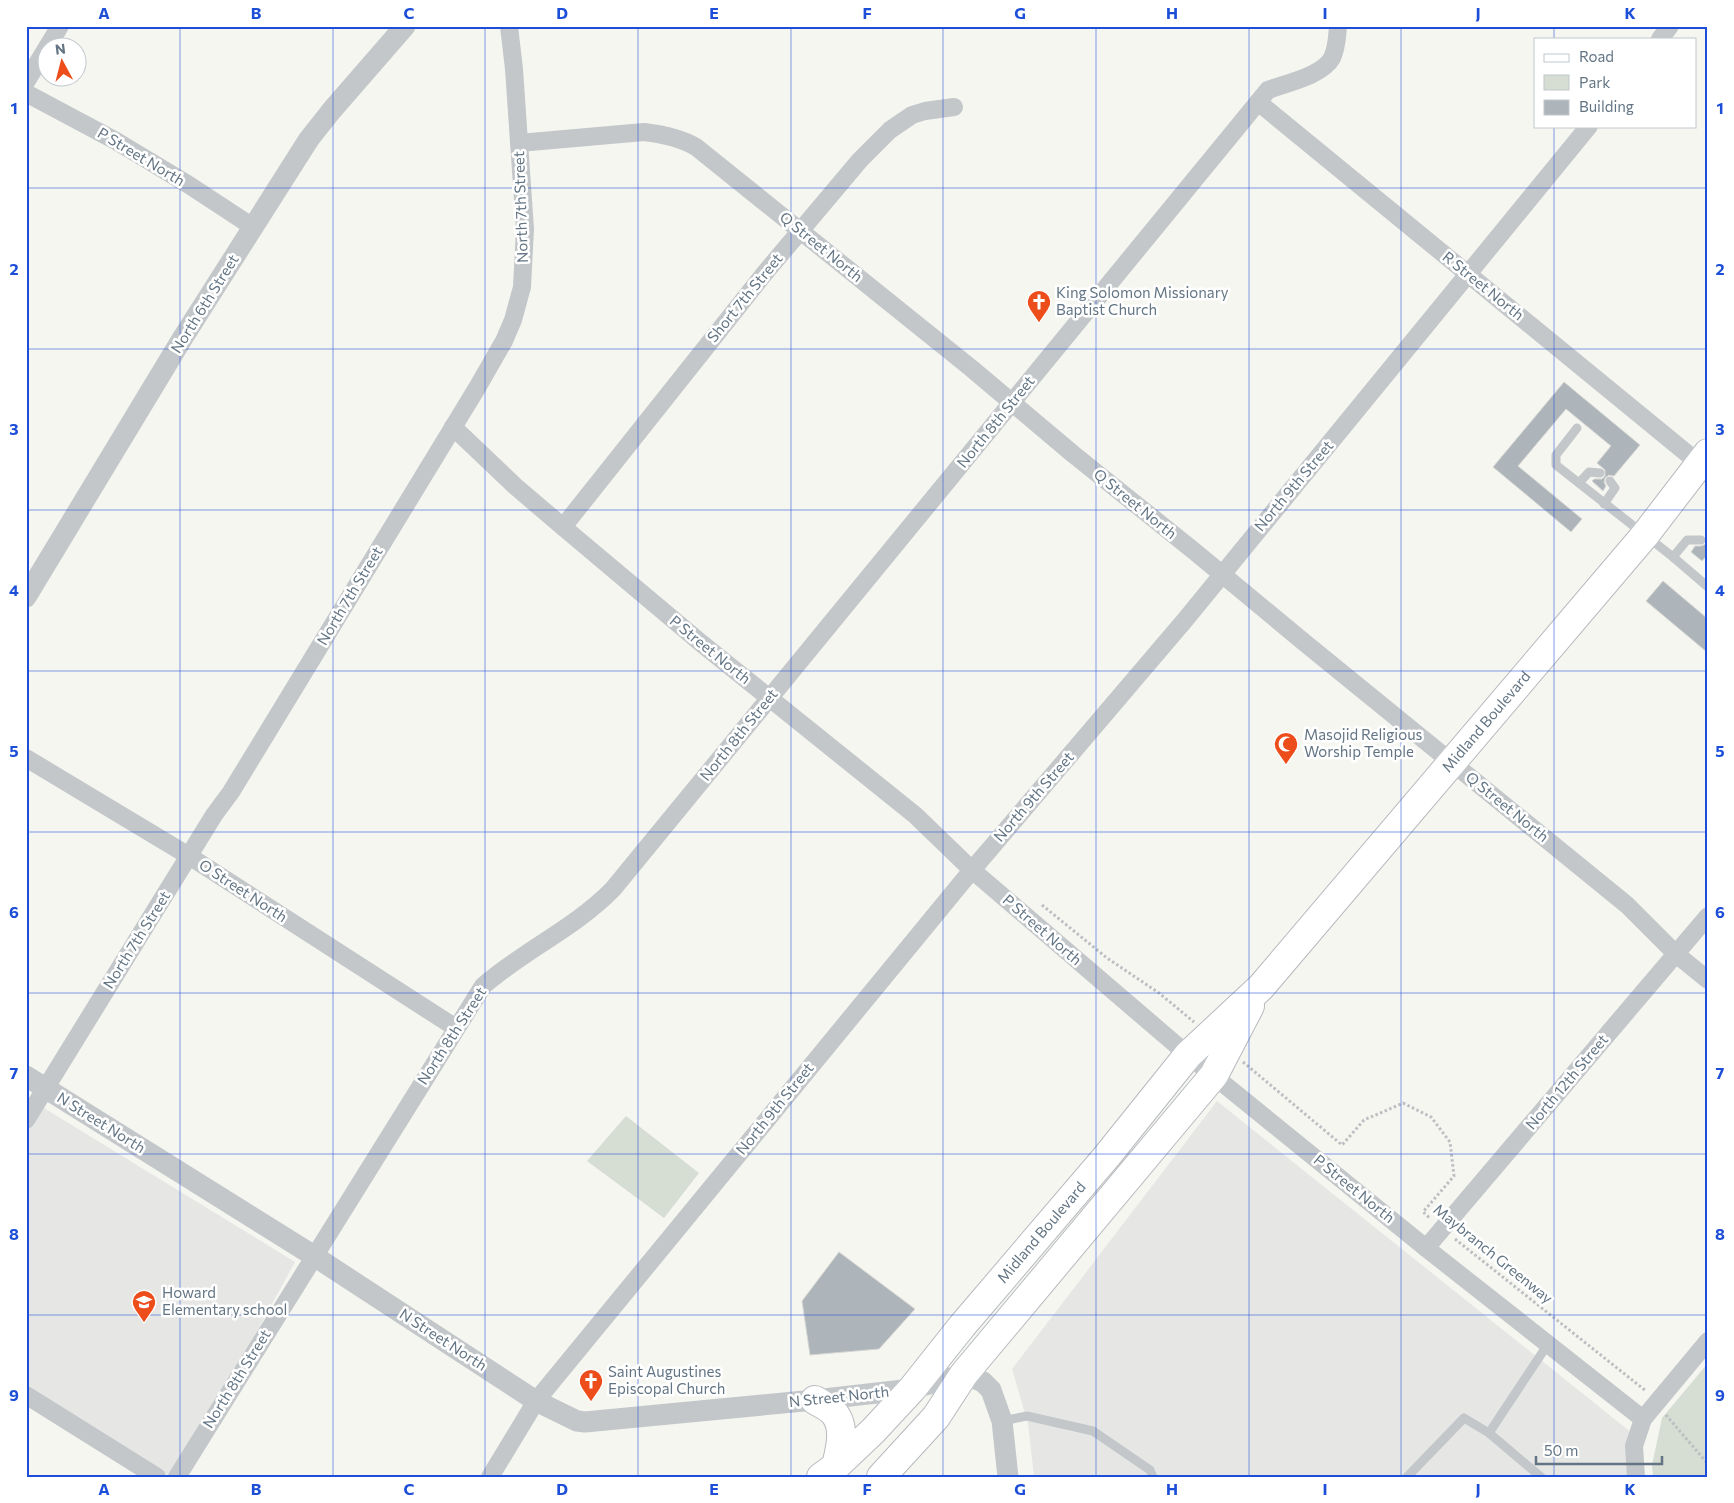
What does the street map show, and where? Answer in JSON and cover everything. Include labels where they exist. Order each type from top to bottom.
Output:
[{"type":"main road","name":"Midland Boulevard","points":[[829,1471],[912,1389],[962,1326],[1107,1156],[1188,1055],[1261,987],[1705,462]]},
{"type":"main road","name":"Midland Boulevard","points":[[881,1477],[936,1417],[964,1374],[1214,1075],[1261,987]]},
{"type":"main road","points":[[815,1400],[833,1412],[840,1422],[841,1434],[829,1471]]},
{"type":"street","points":[[26,82],[60,26]]},
{"type":"street","name":"North 6th Street","points":[[26,597],[182,339],[309,139],[405,26]]},
{"type":"street","name":"North 7th Street","points":[[26,1120],[214,815],[231,792],[504,341],[518,305],[522,279],[525,229],[509,26]]},
{"type":"street","name":"North 8th Street","points":[[177,1477],[483,986],[500,971],[596,906],[613,889],[1268,90],[1315,73],[1332,58],[1338,26]]},
{"type":"street","points":[[1661,38],[1670,26]]},
{"type":"street","name":"P Street North","points":[[26,93],[116,141],[253,227]]},
{"type":"street","name":"R Street North","points":[[1258,102],[1469,274],[1705,462]]},
{"type":"street","name":"Short 7th Street","points":[[563,527],[800,230],[860,160],[890,130],[912,115],[924,110],[954,107]]},
{"type":"street","name":"North 9th Street","points":[[490,1477],[536,1401],[972,870],[1185,620],[1587,128]]},
{"type":"street","name":"Q Street North","points":[[519,143],[644,132],[656,133],[696,147],[1222,573],[1627,905],[1676,954],[1708,980]]},
{"type":"street","name":"P Street North","points":[[453,427],[515,486],[701,643],[915,815],[972,870],[1188,1055],[1426,1248],[1643,1419]]},
{"type":"street","name":"O Street North","points":[[26,758],[189,856],[456,1028]]},
{"type":"street","name":"North 12th Street","points":[[1426,1248],[1708,916]]},
{"type":"street","name":"N Street North","points":[[26,1076],[314,1256],[536,1401],[577,1421],[585,1422],[912,1389],[964,1374]]},
{"type":"street","points":[[1636,1477],[1634,1446],[1643,1419],[1708,1342]]},
{"type":"street","points":[[964,1374],[983,1382],[991,1390],[1002,1421],[1008,1477]]},
{"type":"street","points":[[26,1395],[157,1477]]},
{"type":"lane","points":[[1577,428],[1556,455],[1556,465],[1706,582]]},
{"type":"lane","points":[[1579,483],[1595,474]]},
{"type":"lane","points":[[1604,504],[1610,486]]},
{"type":"lane","points":[[1673,557],[1687,540],[1701,540]]},
{"type":"lane","points":[[1489,1433],[1548,1344]]},
{"type":"lane","points":[[1002,1421],[1027,1416],[1093,1431],[1150,1470],[1153,1477]]},
{"type":"lane","points":[[1406,1477],[1464,1418],[1489,1433],[1541,1477]]},
{"type":"path","name":"Maybranch Greenway","points":[[1342,1145],[1364,1120],[1403,1103],[1431,1116],[1450,1142],[1454,1176],[1423,1212],[1645,1390],[1708,1464]]},
{"type":"shaded area","name":"Howard Elementary school","points":[[26,1097],[295,1262],[177,1477],[171,1477],[26,1384]]},
{"type":"shaded area","points":[[1217,1101],[1632,1433],[1635,1477],[1034,1477],[1028,1424],[1012,1369]]},
{"type":"green space","points":[[626,1116],[699,1173],[664,1218],[587,1161]]},
{"type":"green space","points":[[1708,1363],[1708,1477],[1653,1477],[1652,1465],[1662,1418]]},
{"type":"building","points":[[1564,382],[1640,445],[1614,476],[1609,475],[1605,478],[1606,486],[1603,491],[1592,481],[1594,479],[1602,479],[1605,476],[1605,470],[1597,463],[1611,446],[1566,409],[1518,466],[1582,519],[1571,532],[1493,467]]},
{"type":"building","points":[[1708,532],[1708,554],[1702,561],[1691,552],[1695,546],[1706,544],[1705,535]]},
{"type":"building","points":[[1663,581],[1708,619],[1708,653],[1646,601]]},
{"type":"building","points":[[839,1252],[915,1309],[879,1349],[810,1355],[802,1301]]},
{"type":"place","name":"King Solomon Missionary Baptist Church","points":[[1039,323]]},
{"type":"place","name":"Masojid Religious Worship Temple","points":[[1286,765]]},
{"type":"place","name":"Howard Elementary school","points":[[144,1323]]},
{"type":"place","name":"Saint Augustines Episcopal Church","points":[[591,1402]]}]
